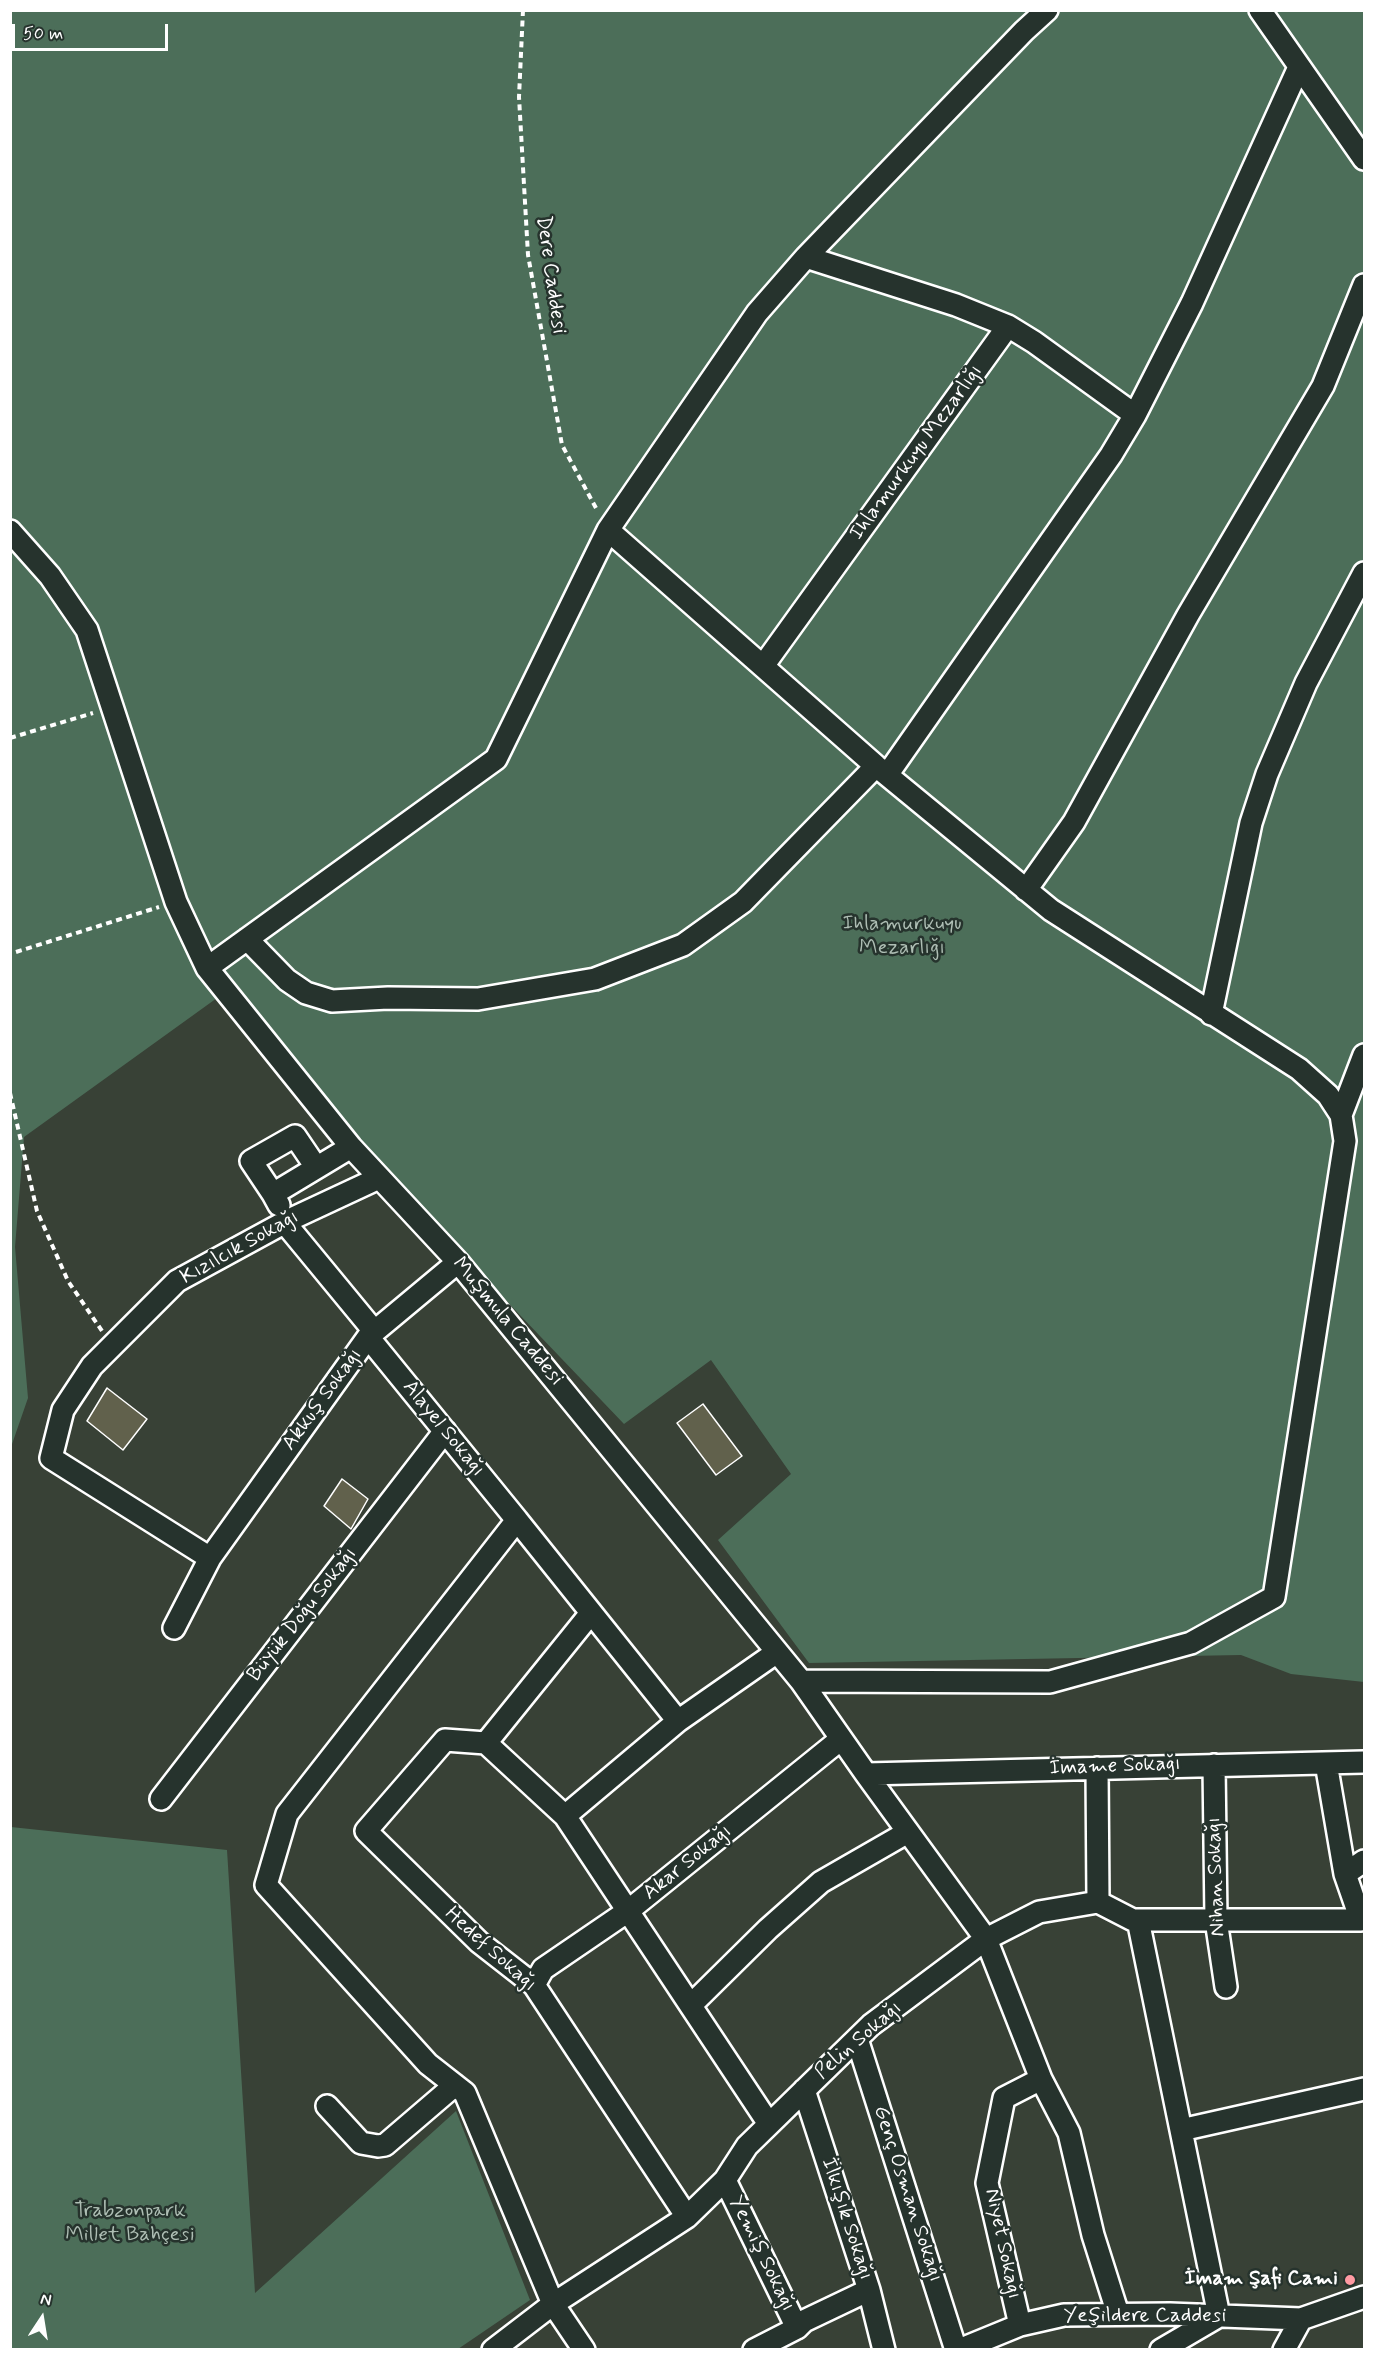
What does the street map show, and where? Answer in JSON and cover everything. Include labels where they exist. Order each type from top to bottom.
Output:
[{"type":"street","points":[[207,968],[496,759],[608,530],[757,313],[806,257],[1047,10]]},
{"type":"street","points":[[1260,10],[1365,159]]},
{"type":"street","points":[[247,939],[287,981],[306,993],[332,1001],[388,998],[478,999],[595,979],[683,945],[743,902],[881,771],[1111,455],[1135,415],[1192,303],[1299,67]]},
{"type":"street","points":[[806,257],[956,305],[1008,326],[1044,349],[1135,415]]},
{"type":"street","points":[[1026,890],[1074,822],[1188,615],[1323,386],[1365,285]]},
{"type":"street","name":"Ihlamurkuyu Mezarlığı","points":[[763,666],[1008,326]]},
{"type":"street","points":[[608,530],[881,771],[1051,910],[1299,1070],[1328,1095],[1341,1115],[1346,1141],[1274,1597],[1191,1643],[1050,1682],[801,1681]]},
{"type":"street","name":"Muşmula Caddesi","points":[[10,531],[50,576],[87,630],[176,902],[207,968],[351,1147],[458,1262],[801,1681]]},
{"type":"street","points":[[1210,1014],[1251,824],[1267,774],[1306,683],[1365,573]]},
{"type":"street","points":[[1341,1115],[1365,1055]]},
{"type":"street","name":"Kızılcık Sokağı","points":[[273,1194],[251,1161],[295,1136],[316,1167]]},
{"type":"street","points":[[273,1194],[351,1147]]},
{"type":"street","name":"Kızılcık Sokağı","points":[[210,1558],[51,1458],[63,1410],[92,1366],[177,1281],[287,1221],[379,1178]]},
{"type":"street","name":"Alayel Sokağı","points":[[273,1194],[287,1221],[445,1431],[678,1721]]},
{"type":"street","name":"Akkuş Sokağı","points":[[174,1628],[210,1558],[371,1334],[458,1262]]},
{"type":"street","name":"Büyük Doğu Sokağı","points":[[161,1799],[445,1431]]},
{"type":"street","points":[[517,1520],[287,1815],[266,1885],[428,2064],[465,2093],[553,2304],[584,2349]]},
{"type":"street","points":[[591,1613],[486,1743],[565,1816],[769,2124]]},
{"type":"street","points":[[565,1816],[678,1721],[777,1652]]},
{"type":"street","points":[[801,1681],[986,1940],[1041,2079],[1069,2133],[1093,2235],[1118,2314]]},
{"type":"street","name":"Akar Sokağı","points":[[534,1984],[543,1969],[628,1911],[841,1739]]},
{"type":"street","name":"Hedef Sokağı","points":[[486,1743],[445,1740],[366,1831],[479,1942],[534,1984],[687,2217]]},
{"type":"street","name":"İmame Sokağı","points":[[866,1774],[1365,1762]]},
{"type":"street","points":[[1097,1768],[1098,1902],[1133,1920],[1363,1924],[1345,1874],[1326,1763]]},
{"type":"street","name":"Nihan Sokağı","points":[[1214,1765],[1216,1920],[1226,1988]]},
{"type":"street","points":[[691,2005],[768,1929],[821,1882],[908,1832]]},
{"type":"street","points":[[1345,1874],[1365,1861]]},
{"type":"street","name":"Pelin Sokağı","points":[[493,2349],[553,2304],[687,2217],[725,2180],[747,2146],[871,2025],[986,1940],[1039,1912],[1098,1902]]},
{"type":"street","points":[[1138,1920],[1219,2316],[1161,2349]]},
{"type":"street","name":"Genç Osman Sokağı","points":[[857,2039],[958,2349]]},
{"type":"street","name":"Niyet Sokağı","points":[[1020,2325],[987,2183],[1004,2098],[1041,2079]]},
{"type":"street","points":[[327,2106],[361,2143],[385,2145],[455,2085]]},
{"type":"street","points":[[1181,2130],[1365,2089]]},
{"type":"street","name":"İlkışık Sokağı","points":[[804,2090],[869,2290],[884,2349]]},
{"type":"street","name":"Yemiş Sokağı","points":[[725,2180],[797,2328]]},
{"type":"street","points":[[754,2349],[797,2328],[804,2321],[869,2290]]},
{"type":"street","points":[[1284,2349],[1300,2319],[1365,2297]]},
{"type":"street","name":"Yeşildere Caddesi","points":[[958,2349],[1020,2325],[1064,2314],[1300,2319]]},
{"type":"path","name":"Dere Caddesi","points":[[523,10],[519,97],[528,255],[562,445],[608,530]]},
{"type":"path","points":[[10,738],[112,707]]},
{"type":"path","points":[[16,952],[176,902]]},
{"type":"path","points":[[10,1093],[37,1211],[68,1281],[112,1346]]},
{"type":"green space","name":"Ihlamurkuyu Mezarlığı","points":[[10,11],[1364,11],[1364,1682],[1291,1674],[1241,1655],[809,1663],[718,1540],[791,1474],[711,1360],[624,1424],[217,998],[24,1137],[15,1247],[28,1398],[11,1447]]},
{"type":"green space","name":"Trabzonpark Millet Bahçesi","points":[[11,1827],[227,1850],[255,2293],[456,2111],[530,2300],[458,2349],[11,2349]]},
{"type":"building","points":[[107,1388],[147,1419],[123,1450],[87,1421]]},
{"type":"building","points":[[703,1404],[742,1456],[716,1475],[677,1423]]},
{"type":"building","points":[[342,1479],[368,1499],[351,1529],[324,1506]]},
{"type":"place","name":"İmam Şafi Cami","points":[[1350,2280]]}]
